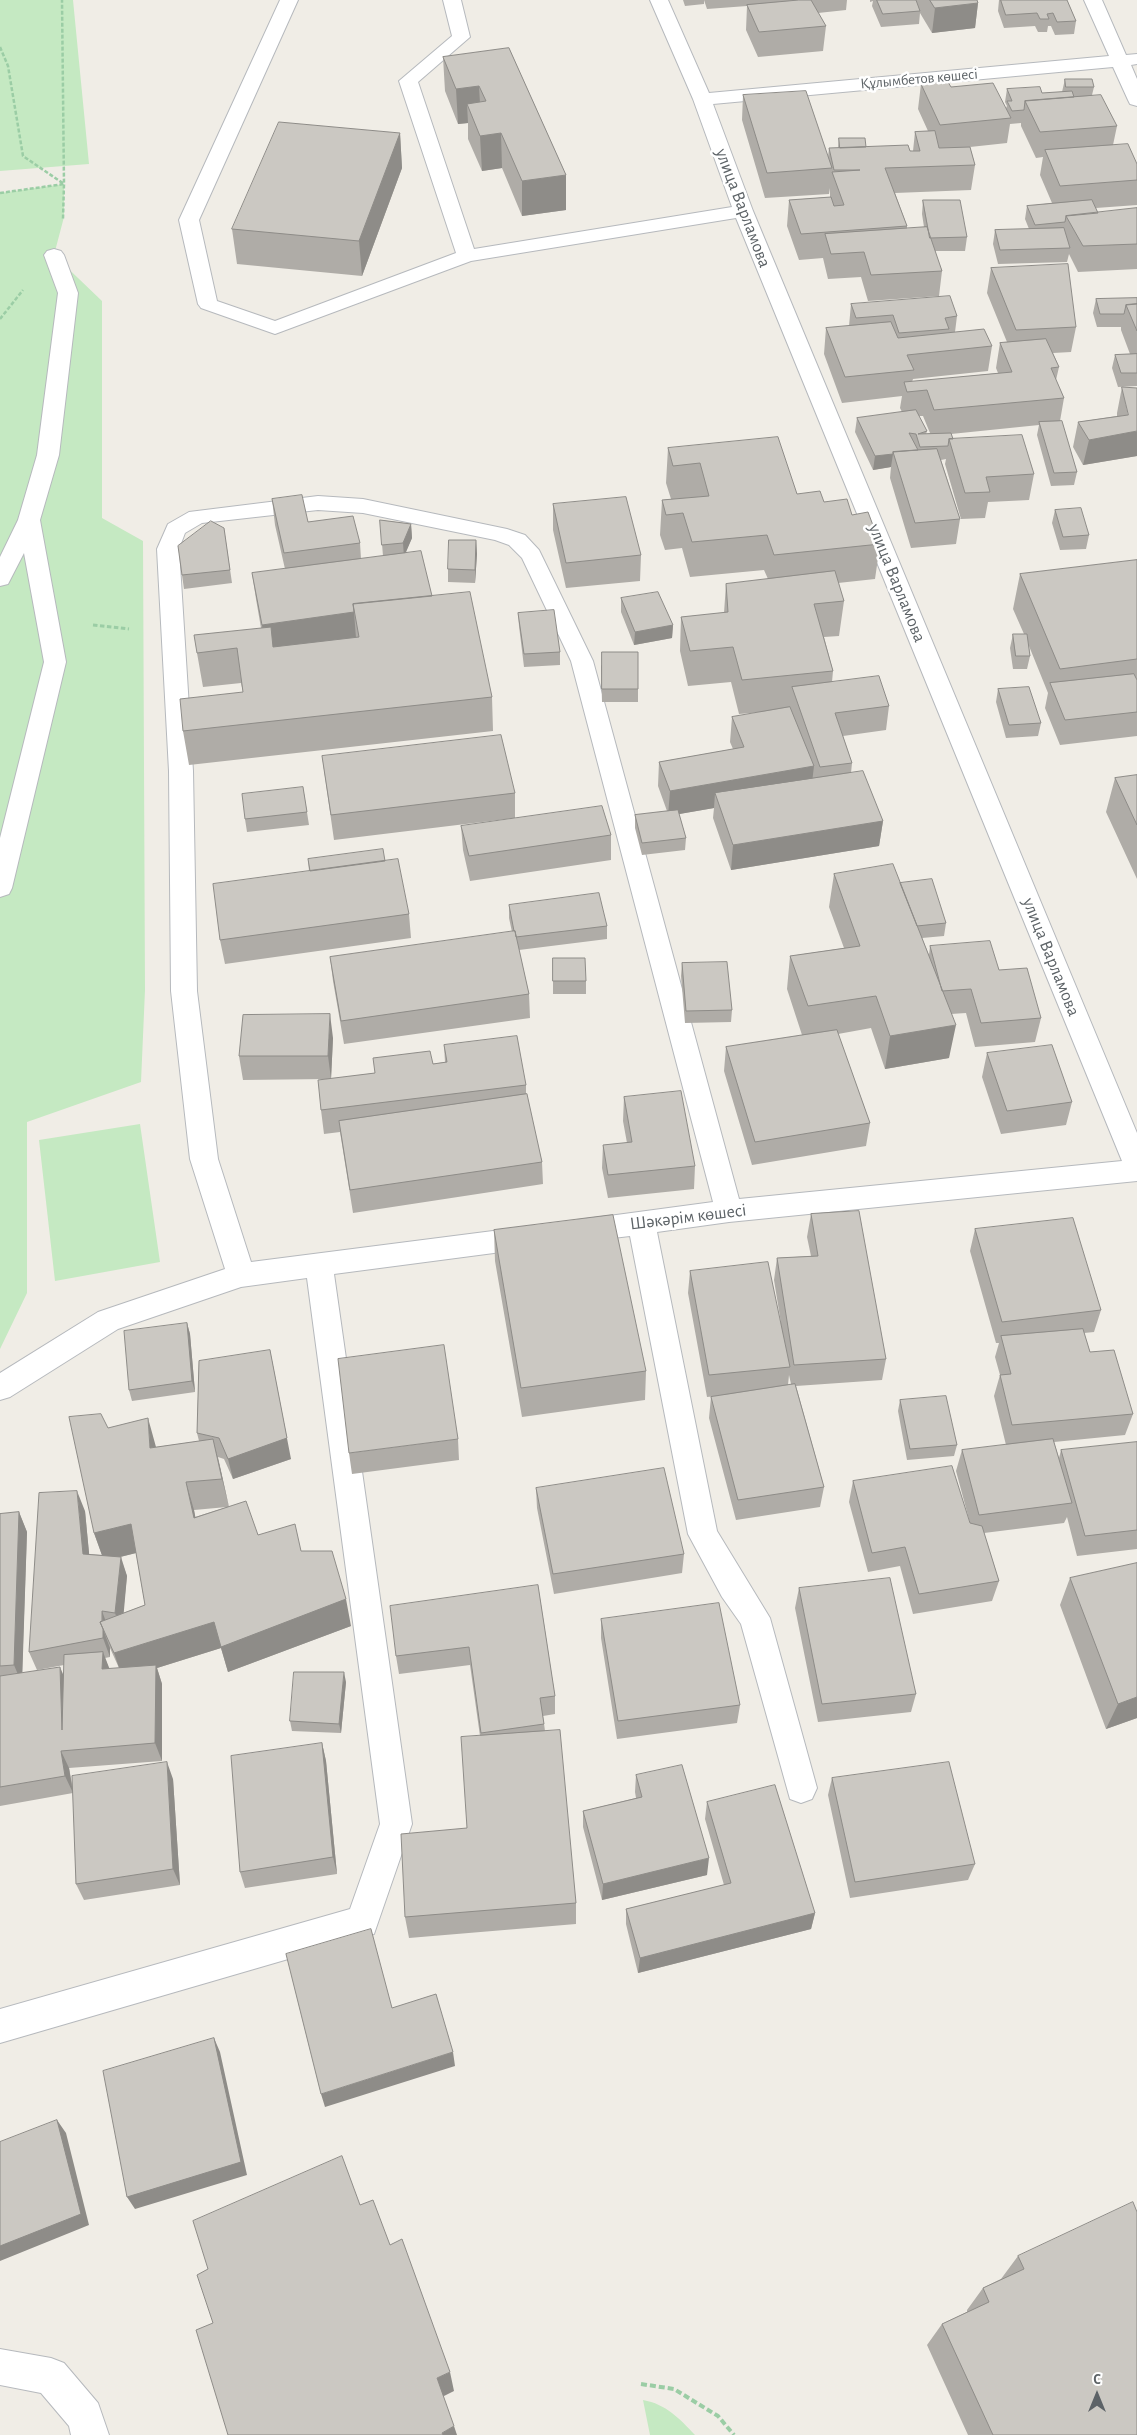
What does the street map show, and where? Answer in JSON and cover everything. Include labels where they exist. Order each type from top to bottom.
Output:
[{"type":"street","points":[[289,0],[189,220],[208,304],[275,328],[467,256],[743,211]]},
{"type":"street","points":[[452,0],[461,37],[408,80],[467,256]]},
{"type":"street","name":"улица Варламова","points":[[659,0],[702,99],[743,211],[1137,1165]]},
{"type":"street","points":[[1093,0],[1128,60],[1137,100]]},
{"type":"street","name":"Құлымбетов көшесі","points":[[702,99],[1128,60]]},
{"type":"street","points":[[0,579],[29,520],[48,455],[68,293],[54,255]]},
{"type":"street","points":[[241,1275],[204,1159],[184,991],[181,771],[168,549],[176,529],[196,517],[318,503],[363,506],[499,534],[517,540],[531,555],[582,661],[729,1211]]},
{"type":"street","points":[[0,888],[55,662],[29,520]]},
{"type":"street","name":"Шәкәрім көшесі","points":[[0,1388],[108,1320],[241,1275],[729,1211],[1137,1170]]},
{"type":"street","points":[[641,1222],[704,1534],[733,1587],[755,1618],[801,1788]]},
{"type":"street","points":[[0,2026],[362,1922],[396,1824],[319,1265]]},
{"type":"street","points":[[0,2366],[51,2376],[85,2416],[90,2435]]},
{"type":"path","points":[[0,319],[54,255],[64,216],[62,0]]},
{"type":"path","points":[[0,47],[8,66],[23,156],[64,184]]},
{"type":"path","points":[[0,193],[64,184]]},
{"type":"path","points":[[47,621],[173,633]]},
{"type":"path","points":[[641,2384],[674,2388],[718,2416],[734,2435]]},
{"type":"green space","points":[[0,0],[73,0],[89,164],[0,171]]},
{"type":"green space","points":[[64,184],[64,217],[54,255],[102,301],[102,518],[143,541],[145,990],[141,1082],[27,1122],[27,1293],[0,1349],[0,193]]},
{"type":"green space","points":[[140,1124],[160,1262],[55,1281],[39,1140]]},
{"type":"green space","points":[[643,2400],[666,2409],[695,2435],[650,2435]]},
{"type":"building","points":[[811,0],[826,26],[759,32],[747,5]]},
{"type":"building","points":[[877,0],[916,0],[920,11],[883,14]]},
{"type":"building","points":[[930,0],[977,0],[978,3],[935,8]]},
{"type":"building","points":[[1001,0],[1067,0],[1076,21],[1057,22],[1053,13],[1047,14],[1049,19],[1040,19],[1037,13],[1006,15]]},
{"type":"building","points":[[509,48],[566,175],[522,181],[501,133],[480,136],[467,104],[486,101],[479,86],[456,89],[443,57]]},
{"type":"building","points":[[1065,79],[1092,79],[1094,87],[1066,87]]},
{"type":"building","points":[[948,82],[951,87],[993,83],[1011,118],[940,125],[921,84]]},
{"type":"building","points":[[1040,87],[1042,93],[1072,91],[1074,97],[1025,101],[1024,110],[1012,111],[1007,101],[1012,101],[1007,89]]},
{"type":"building","points":[[806,91],[832,168],[767,173],[743,95]]},
{"type":"building","points":[[1101,95],[1117,126],[1040,132],[1025,101]]},
{"type":"building","points":[[279,122],[400,133],[359,241],[232,229]]},
{"type":"building","points":[[935,131],[939,148],[970,147],[975,165],[885,168],[907,226],[801,234],[789,200],[831,197],[834,206],[844,205],[832,172],[860,170],[834,170],[829,148],[908,145],[910,151],[920,151],[915,132]]},
{"type":"building","points":[[839,138],[865,138],[866,147],[840,148]]},
{"type":"building","points":[[1128,144],[1137,164],[1137,180],[1060,186],[1045,150]]},
{"type":"building","points":[[923,200],[960,200],[967,237],[930,238]]},
{"type":"building","points":[[1092,200],[1098,213],[1066,216],[1065,222],[1035,225],[1027,206]]},
{"type":"building","points":[[1137,208],[1137,244],[1083,246],[1066,216]]},
{"type":"building","points":[[927,227],[942,271],[871,275],[864,252],[831,254],[825,234]]},
{"type":"building","points":[[1064,228],[1070,248],[1000,250],[995,230]]},
{"type":"building","points":[[1068,264],[1076,327],[1016,330],[991,268]]},
{"type":"building","points":[[950,296],[957,316],[945,318],[949,329],[899,333],[893,315],[856,318],[851,304]]},
{"type":"building","points":[[1137,298],[1137,304],[1126,305],[1124,314],[1100,314],[1096,299]]},
{"type":"building","points":[[1137,304],[1137,331],[1126,305]]},
{"type":"building","points":[[891,322],[898,338],[984,329],[992,346],[907,355],[914,370],[845,377],[826,328]]},
{"type":"building","points":[[1046,339],[1059,367],[1051,368],[1064,398],[934,410],[927,390],[907,392],[904,382],[1012,372],[1000,343]]},
{"type":"building","points":[[1137,354],[1137,373],[1121,373],[1115,355]]},
{"type":"building","points":[[1122,387],[1137,388],[1137,431],[1089,440],[1078,422],[1128,415]]},
{"type":"building","points":[[916,410],[927,431],[918,434],[951,433],[953,439],[949,439],[948,446],[920,447],[916,434],[909,433],[918,450],[875,456],[857,418]]},
{"type":"building","points":[[1062,421],[1077,472],[1054,473],[1039,422]]},
{"type":"building","points":[[1022,435],[1034,474],[986,477],[990,492],[965,493],[949,439]]},
{"type":"building","points":[[778,437],[797,494],[820,491],[824,502],[847,499],[852,515],[868,512],[880,544],[774,555],[767,535],[692,542],[683,513],[666,515],[662,500],[709,496],[700,463],[673,466],[668,448]]},
{"type":"building","points":[[937,449],[960,519],[915,523],[893,452]]},
{"type":"building","points":[[302,495],[308,522],[353,516],[360,543],[284,553],[272,499]]},
{"type":"building","points":[[626,497],[641,555],[566,563],[553,504]]},
{"type":"building","points":[[1081,508],[1089,535],[1063,537],[1055,510]]},
{"type":"building","points":[[380,520],[411,524],[403,543],[382,545]]},
{"type":"building","points":[[211,521],[224,528],[230,570],[182,575],[178,546]]},
{"type":"building","points":[[449,540],[476,540],[475,570],[448,569]]},
{"type":"building","points":[[421,551],[432,596],[353,604],[354,612],[262,625],[252,573]]},
{"type":"building","points":[[1137,560],[1137,659],[1060,669],[1020,574]]},
{"type":"building","points":[[835,571],[844,601],[814,604],[833,671],[742,680],[733,647],[690,651],[681,617],[728,612],[726,584]]},
{"type":"building","points":[[470,592],[492,697],[183,731],[180,699],[243,692],[237,648],[197,653],[194,635],[271,627],[273,647],[359,637],[353,604]]},
{"type":"building","points":[[658,592],[673,625],[635,632],[621,598]]},
{"type":"building","points":[[554,610],[560,652],[524,654],[518,613]]},
{"type":"building","points":[[1013,634],[1027,634],[1030,656],[1016,656]]},
{"type":"building","points":[[602,652],[638,652],[638,689],[602,689]]},
{"type":"building","points":[[1134,674],[1137,680],[1137,712],[1065,720],[1050,683]]},
{"type":"building","points":[[879,676],[889,706],[835,713],[852,763],[820,767],[792,687]]},
{"type":"building","points":[[1029,687],[1041,723],[1009,725],[998,689]]},
{"type":"building","points":[[790,707],[814,766],[670,791],[659,762],[744,747],[732,717]]},
{"type":"building","points":[[501,735],[515,793],[331,815],[322,756]]},
{"type":"building","points":[[863,771],[883,821],[733,845],[715,793]]},
{"type":"building","points":[[1137,775],[1137,825],[1115,778]]},
{"type":"building","points":[[303,787],[307,812],[245,819],[242,794]]},
{"type":"building","points":[[602,806],[611,835],[469,856],[461,826]]},
{"type":"building","points":[[678,810],[686,838],[642,843],[635,815]]},
{"type":"building","points":[[383,849],[385,861],[310,871],[308,859]]},
{"type":"building","points":[[398,859],[409,914],[220,940],[213,884]]},
{"type":"building","points":[[893,864],[956,1025],[890,1036],[876,996],[808,1006],[790,956],[860,946],[834,874]]},
{"type":"building","points":[[932,879],[946,923],[917,926],[900,883]]},
{"type":"building","points":[[599,893],[607,926],[516,937],[509,905]]},
{"type":"building","points":[[515,931],[529,994],[341,1021],[330,957]]},
{"type":"building","points":[[990,941],[999,970],[1027,968],[1041,1018],[981,1023],[971,989],[942,991],[930,946]]},
{"type":"building","points":[[553,958],[585,958],[586,981],[553,981]]},
{"type":"building","points":[[727,962],[732,1010],[686,1011],[682,963]]},
{"type":"building","points":[[330,1014],[328,1056],[239,1056],[243,1015]]},
{"type":"building","points":[[837,1030],[870,1123],[755,1142],[726,1047]]},
{"type":"building","points":[[517,1036],[526,1085],[321,1110],[318,1080],[375,1073],[373,1058],[430,1051],[433,1064],[447,1062],[444,1045]]},
{"type":"building","points":[[1052,1045],[1072,1102],[1007,1111],[987,1053]]},
{"type":"building","points":[[681,1091],[695,1166],[608,1175],[603,1145],[632,1142],[624,1097]]},
{"type":"building","points":[[527,1094],[542,1162],[350,1190],[339,1121]]},
{"type":"building","points":[[859,1211],[886,1359],[794,1365],[777,1258],[818,1256],[811,1214]]},
{"type":"building","points":[[613,1215],[646,1371],[521,1388],[494,1230]]},
{"type":"building","points":[[1073,1218],[1101,1310],[1002,1322],[975,1229]]},
{"type":"building","points":[[768,1262],[790,1367],[709,1375],[690,1271]]},
{"type":"building","points":[[187,1323],[192,1381],[129,1390],[124,1331]]},
{"type":"building","points":[[1083,1329],[1090,1352],[1114,1350],[1133,1414],[1012,1425],[1000,1375],[1011,1374],[1001,1336]]},
{"type":"building","points":[[444,1345],[458,1439],[349,1453],[338,1359]]},
{"type":"building","points":[[270,1350],[287,1438],[228,1459],[219,1438],[197,1433],[199,1361]]},
{"type":"building","points":[[795,1384],[824,1487],[738,1500],[711,1397]]},
{"type":"building","points":[[946,1396],[957,1445],[910,1449],[900,1400]]},
{"type":"building","points":[[101,1414],[108,1428],[148,1418],[150,1448],[213,1439],[222,1479],[186,1482],[194,1518],[246,1501],[258,1535],[295,1524],[301,1551],[332,1551],[346,1599],[221,1647],[214,1622],[114,1653],[100,1622],[145,1605],[131,1524],[94,1533],[69,1417]]},
{"type":"building","points":[[1053,1439],[1072,1503],[979,1515],[962,1450]]},
{"type":"building","points":[[1137,1442],[1137,1530],[1085,1536],[1061,1450]]},
{"type":"building","points":[[952,1466],[970,1523],[982,1526],[999,1581],[919,1594],[905,1547],[872,1553],[853,1481]]},
{"type":"building","points":[[664,1468],[684,1554],[553,1574],[536,1488]]},
{"type":"building","points":[[77,1491],[83,1554],[121,1557],[115,1613],[102,1611],[102,1621],[100,1622],[103,1629],[103,1638],[29,1652],[39,1493]]},
{"type":"building","points":[[19,1512],[14,1665],[0,1666],[0,1514]]},
{"type":"building","points":[[1137,1563],[1137,1697],[1118,1704],[1070,1578]]},
{"type":"building","points":[[890,1578],[916,1694],[822,1704],[799,1588]]},
{"type":"building","points":[[538,1585],[555,1696],[540,1698],[544,1724],[481,1733],[469,1647],[396,1656],[390,1606]]},
{"type":"building","points":[[719,1603],[740,1705],[618,1721],[601,1619]]},
{"type":"building","points":[[103,1652],[102,1669],[156,1665],[155,1743],[61,1751],[65,1776],[0,1787],[0,1676],[60,1667],[62,1730],[64,1655]]},
{"type":"building","points":[[294,1672],[344,1672],[339,1724],[290,1721]]},
{"type":"building","points":[[560,1730],[576,1903],[405,1917],[401,1834],[467,1828],[461,1737]]},
{"type":"building","points":[[322,1743],[333,1857],[240,1872],[231,1756]]},
{"type":"building","points":[[167,1762],[173,1869],[76,1884],[72,1776]]},
{"type":"building","points":[[949,1762],[975,1864],[855,1882],[832,1778]]},
{"type":"building","points":[[682,1765],[709,1858],[603,1884],[583,1811],[642,1797],[636,1775]]},
{"type":"building","points":[[775,1785],[815,1913],[640,1958],[626,1909],[731,1883],[707,1802]]},
{"type":"building","points":[[371,1929],[392,2008],[436,1994],[453,2052],[321,2094],[286,1954]]},
{"type":"building","points":[[214,2038],[241,2162],[127,2197],[103,2071]]},
{"type":"building","points":[[57,2120],[81,2214],[0,2246],[0,2142]]},
{"type":"building","points":[[342,2156],[360,2205],[373,2200],[390,2245],[402,2239],[450,2372],[437,2378],[454,2426],[442,2433],[443,2435],[228,2435],[196,2330],[213,2323],[197,2275],[208,2269],[193,2221]]},
{"type":"building","points":[[1133,2202],[1137,2212],[1137,2435],[993,2435],[942,2324],[989,2302],[983,2288],[1024,2269],[1018,2256]]}]
